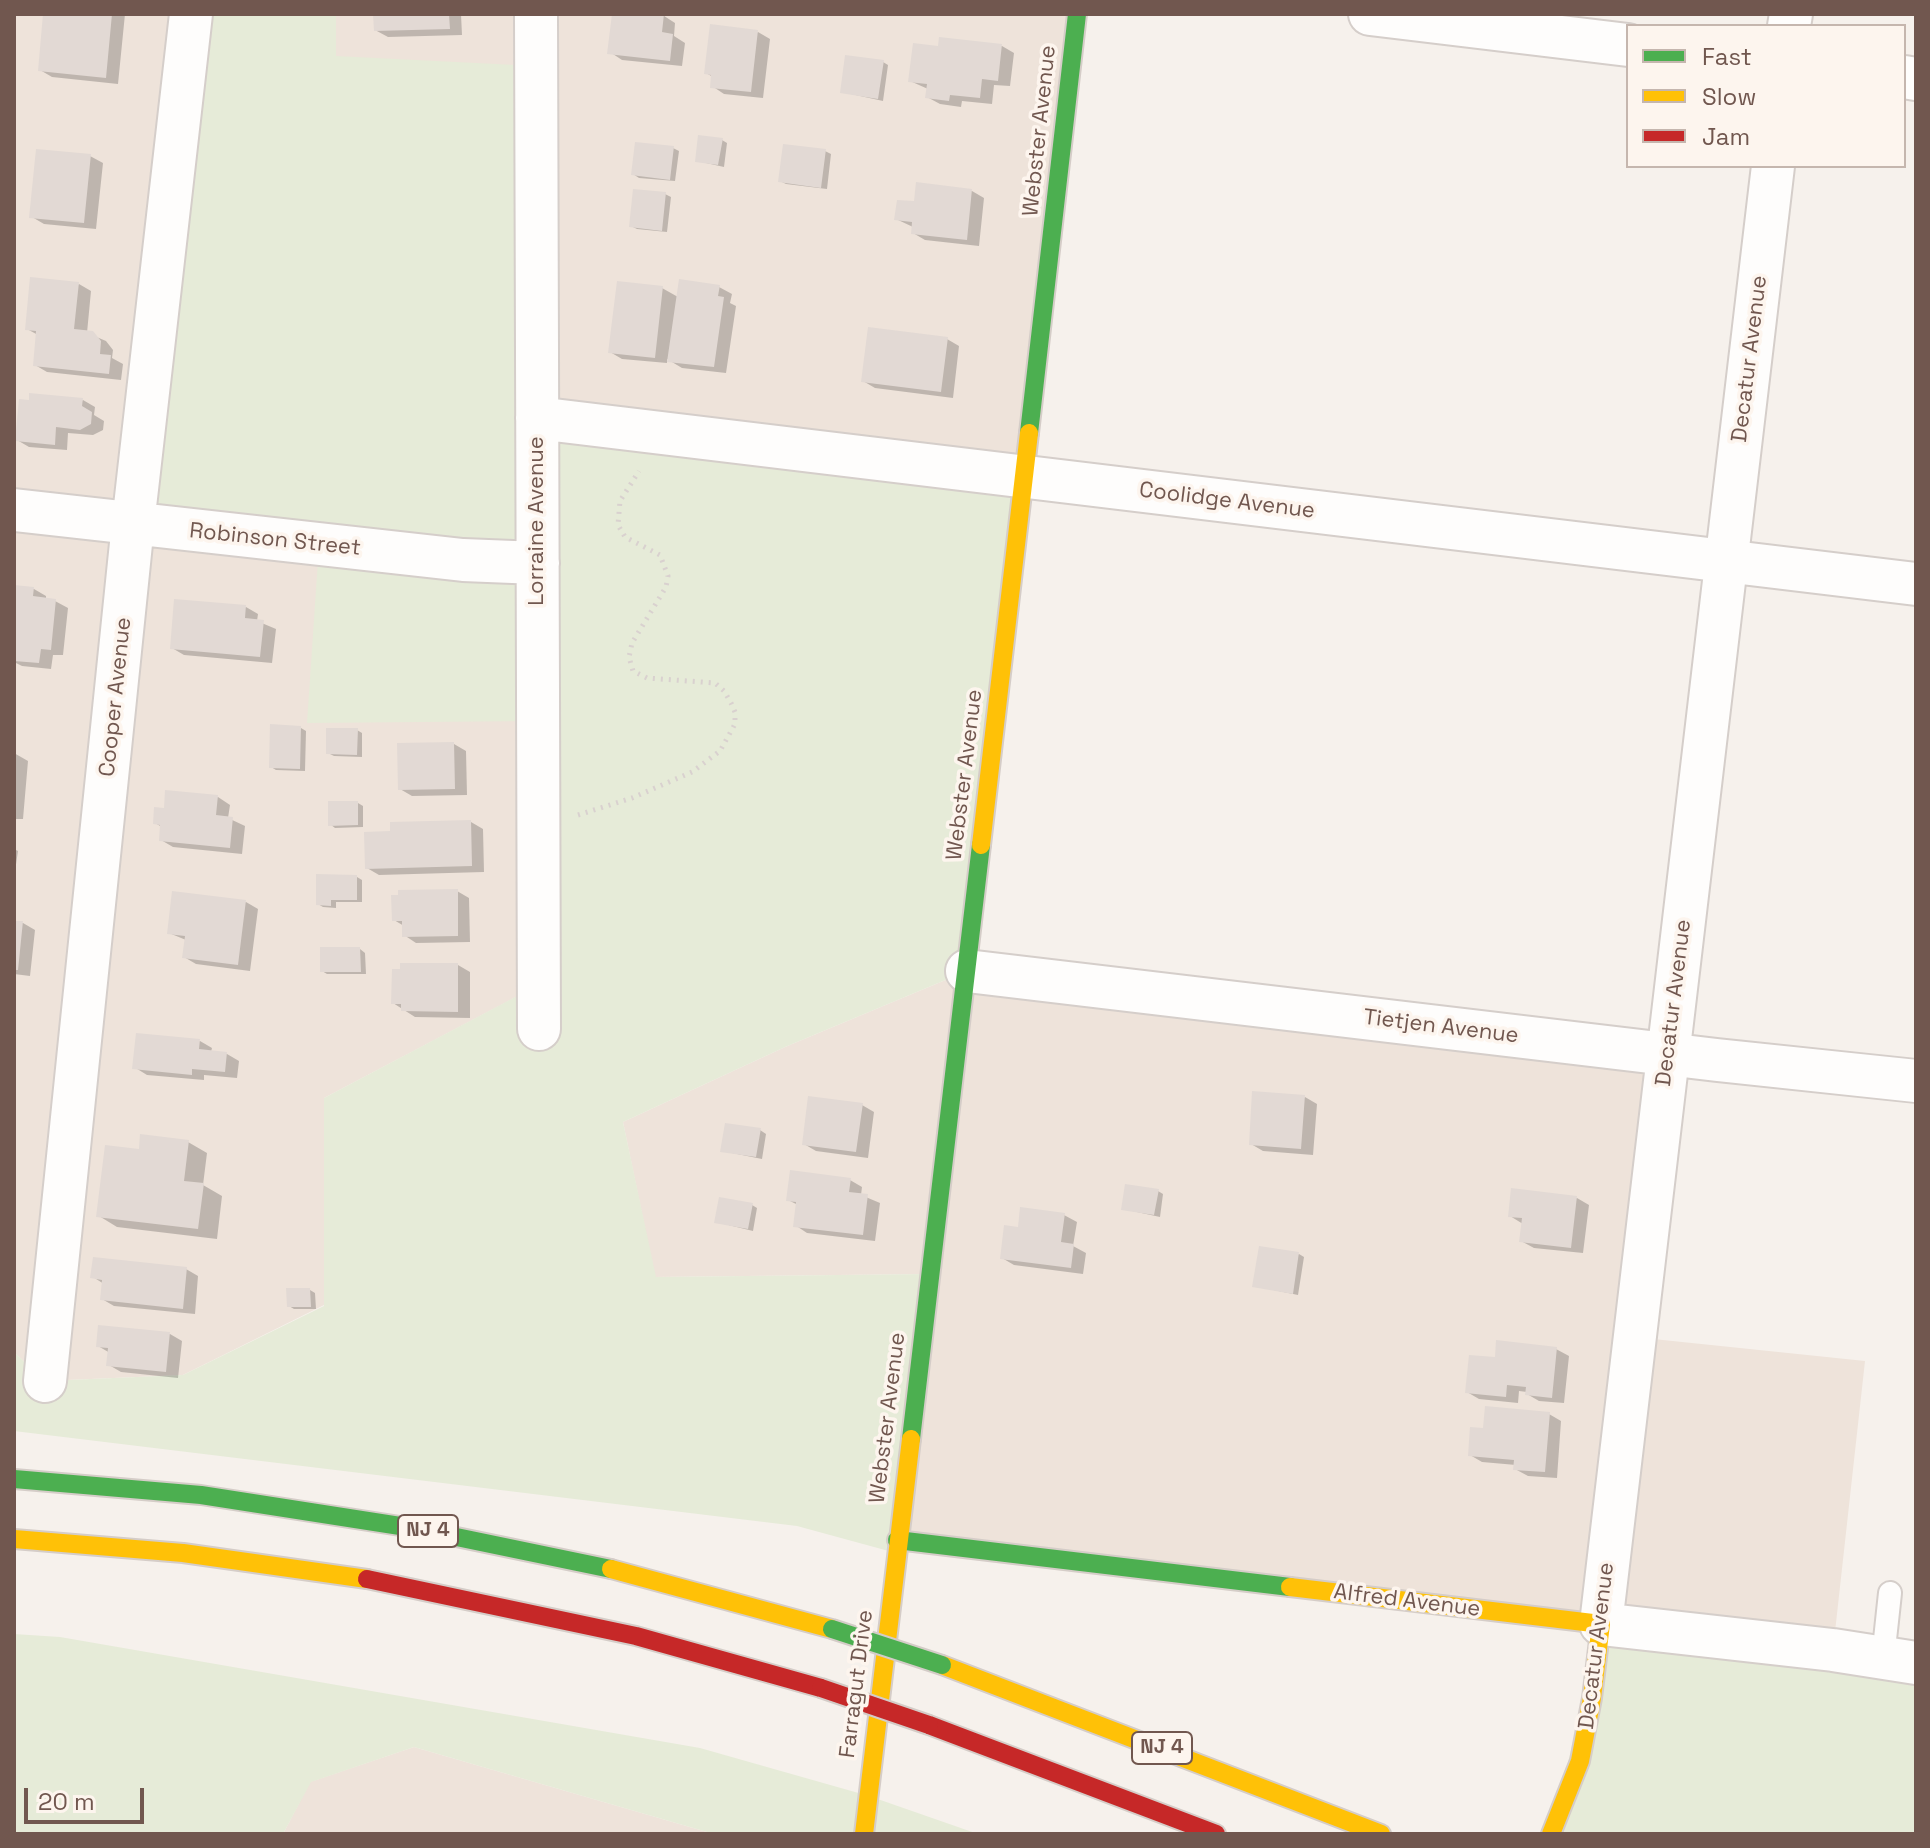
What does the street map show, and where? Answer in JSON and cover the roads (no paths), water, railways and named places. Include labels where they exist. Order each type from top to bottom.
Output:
[{"type":"main road","name":"Webster Avenue","points":[[897,1540],[967,971],[1077,14]]},
{"type":"main road","name":"NJ 4","points":[[14,1479],[201,1495],[399,1525],[625,1572],[832,1629],[942,1665],[1381,1834]]},
{"type":"main road","points":[[14,1539],[198,1555],[360,1578],[636,1636],[821,1688],[929,1725],[1216,1834]]},
{"type":"main road","name":"Alfred Avenue","points":[[897,1540],[1601,1624]]},
{"type":"main road","name":"Farragut Drive","points":[[864,1834],[897,1540]]},
{"type":"main road","name":"Decatur Avenue","points":[[1551,1834],[1580,1761],[1601,1624]]},
{"type":"main road","points":[[1094,1786],[1177,1834]]},
{"type":"street","name":"Cooper Avenue","points":[[45,1381],[133,524],[191,14]]},
{"type":"street","name":"Lorraine Avenue","points":[[536,14],[539,1029]]},
{"type":"street","points":[[1370,14],[1626,45]]},
{"type":"street","name":"Decatur Avenue","points":[[1601,1624],[1773,168]]},
{"type":"street","name":"Coolidge Avenue","points":[[537,418],[1916,584]]},
{"type":"street","name":"Robinson Street","points":[[14,510],[463,560],[538,563]]},
{"type":"street","name":"Tietjen Avenue","points":[[967,971],[1916,1081]]},
{"type":"street","name":"Alfred Avenue","points":[[1601,1624],[1900,1660]]},
{"type":"lane","points":[[1890,1593],[1900,1660]]}]
